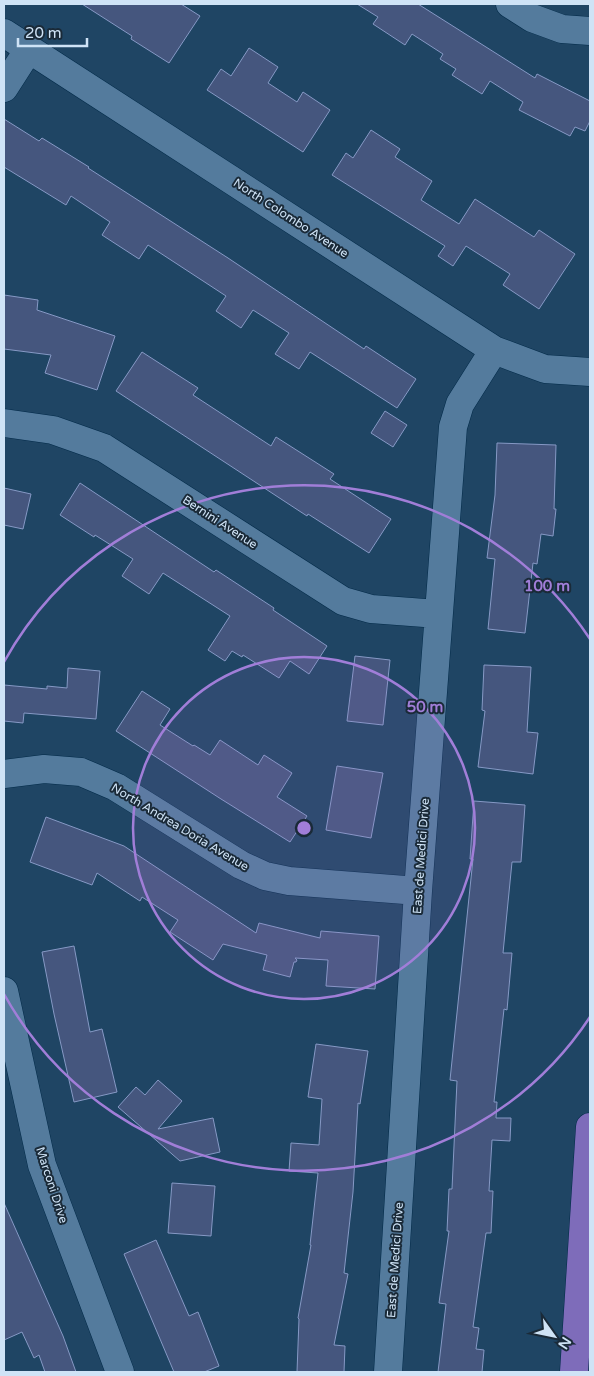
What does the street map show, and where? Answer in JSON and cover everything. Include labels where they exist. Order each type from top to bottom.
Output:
[{"type":"main road","points":[[574,1372],[590,1127]]},
{"type":"street","points":[[510,4],[532,18],[562,29],[590,31]]},
{"type":"street","name":"North Colombo Avenue","points":[[4,33],[494,350],[545,369],[590,372]]},
{"type":"street","points":[[4,88],[29,49]]},
{"type":"street","name":"East de Medici Drive","points":[[388,1372],[418,891],[453,427],[460,404],[494,350]]},
{"type":"street","name":"Bernini Avenue","points":[[4,423],[53,430],[104,448],[343,601],[372,609],[438,614]]},
{"type":"street","name":"North Andrea Doria Avenue","points":[[4,774],[44,769],[81,772],[116,787],[241,865],[265,876],[289,881],[418,891]]},
{"type":"street","name":"Marconi Drive","points":[[4,991],[42,1165],[120,1372]]},
{"type":"building","points":[[82,4],[181,4],[200,16],[169,63],[131,39],[132,36]]},
{"type":"building","points":[[357,4],[418,4],[535,78],[537,74],[590,101],[590,121],[585,131],[575,127],[570,136],[519,110],[523,102],[490,81],[482,94],[452,75],[456,69],[440,59],[443,54],[412,34],[405,45],[373,24],[378,17]]},
{"type":"building","points":[[249,48],[278,67],[268,83],[297,102],[303,92],[330,110],[303,152],[207,90],[221,69],[231,76]]},
{"type":"building","points":[[4,119],[39,141],[42,138],[89,167],[364,349],[366,346],[416,379],[397,408],[310,352],[299,369],[275,354],[289,333],[253,310],[241,328],[216,311],[226,296],[148,245],[139,259],[102,235],[110,222],[71,196],[66,205],[4,167]]},
{"type":"building","points":[[371,130],[400,149],[395,157],[432,181],[421,200],[459,224],[475,199],[534,237],[539,230],[575,254],[539,309],[503,285],[510,274],[466,246],[453,266],[438,256],[445,246],[332,175],[346,153],[353,158]]},
{"type":"building","points":[[4,295],[38,300],[37,310],[115,336],[97,390],[45,373],[51,355],[4,349]]},
{"type":"building","points":[[142,352],[198,388],[193,395],[271,446],[276,437],[334,474],[330,479],[391,519],[369,553],[308,514],[307,516],[116,391]]},
{"type":"building","points":[[385,411],[407,425],[393,447],[371,433]]},
{"type":"building","points":[[497,443],[556,445],[554,509],[556,509],[553,536],[541,534],[537,564],[533,563],[525,633],[488,629],[495,559],[487,558],[495,495]]},
{"type":"building","points":[[80,483],[214,572],[216,570],[274,608],[273,610],[327,646],[309,674],[290,661],[279,678],[243,655],[242,657],[232,651],[225,661],[208,650],[230,616],[163,573],[149,594],[122,576],[133,559],[60,515]]},
{"type":"building","points":[[4,488],[31,494],[23,529],[4,525]]},
{"type":"building","points":[[355,656],[390,660],[383,725],[347,721]]},
{"type":"building","points":[[484,665],[531,667],[527,732],[538,733],[533,774],[478,767],[485,711],[482,710]]},
{"type":"building","points":[[68,668],[100,671],[96,719],[24,713],[23,723],[4,721],[4,685],[47,689],[47,686],[67,688]]},
{"type":"building","points":[[142,691],[170,709],[160,725],[193,746],[210,755],[220,740],[258,765],[264,755],[292,773],[277,797],[307,816],[290,842],[116,731]]},
{"type":"building","points":[[337,766],[383,773],[371,838],[326,830]]},
{"type":"building","points":[[474,801],[525,805],[521,862],[512,862],[503,953],[512,953],[507,1010],[504,1009],[494,1102],[497,1102],[496,1118],[511,1118],[510,1141],[492,1140],[489,1191],[493,1191],[491,1233],[486,1233],[473,1327],[479,1328],[476,1349],[484,1350],[482,1372],[438,1372],[446,1304],[439,1303],[449,1231],[447,1231],[449,1189],[452,1189],[457,1081],[450,1080],[473,859],[470,859]]},
{"type":"building","points":[[46,817],[124,846],[256,933],[259,923],[320,938],[321,931],[379,936],[375,989],[326,986],[328,960],[295,958],[297,960],[294,962],[290,977],[263,970],[267,955],[223,944],[213,960],[170,932],[178,920],[142,897],[140,901],[97,873],[92,885],[30,862]]},
{"type":"building","points":[[74,946],[90,1032],[102,1029],[117,1092],[74,1102],[42,952]]},
{"type":"building","points":[[316,1044],[368,1051],[360,1104],[358,1103],[353,1192],[344,1273],[348,1274],[334,1345],[345,1346],[344,1372],[297,1372],[298,1318],[311,1245],[318,1173],[289,1171],[291,1143],[319,1145],[322,1099],[308,1097]]},
{"type":"building","points":[[158,1080],[182,1101],[158,1129],[213,1118],[220,1152],[180,1161],[118,1107],[136,1087],[145,1095]]},
{"type":"building","points":[[172,1183],[215,1186],[211,1236],[168,1233]]},
{"type":"building","points":[[4,1203],[63,1336],[76,1372],[45,1372],[39,1355],[34,1358],[22,1332],[4,1340]]},
{"type":"building","points":[[156,1240],[189,1316],[198,1312],[219,1366],[204,1372],[174,1372],[124,1254]]}]
